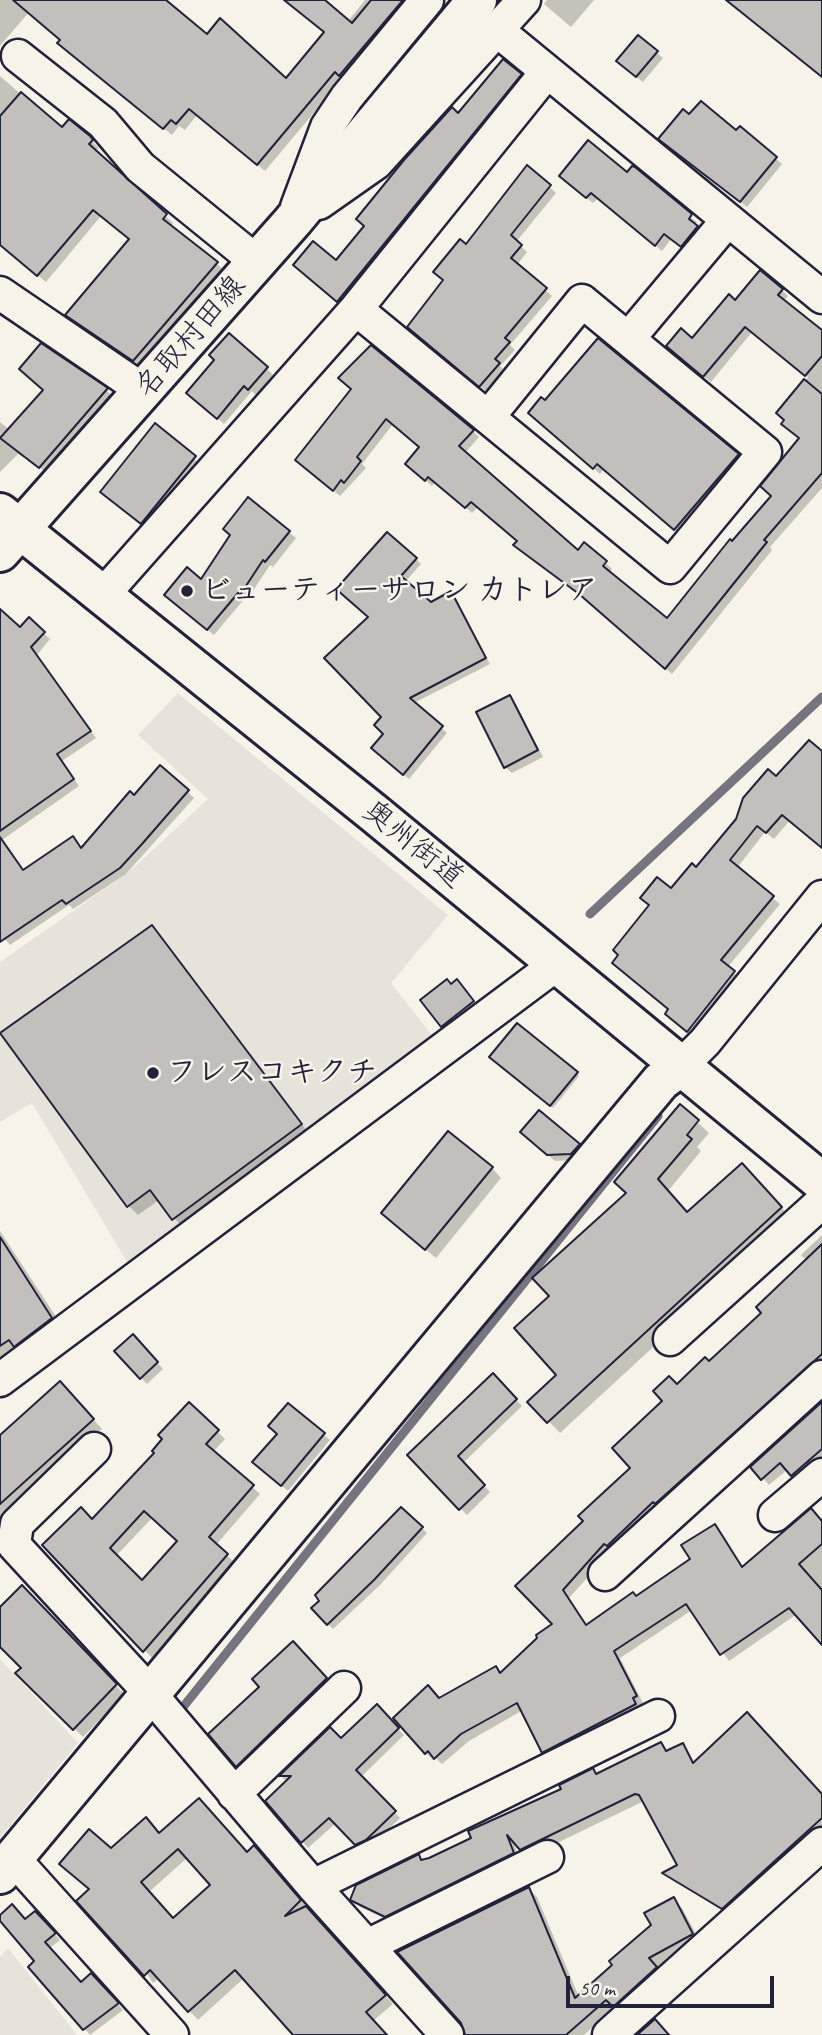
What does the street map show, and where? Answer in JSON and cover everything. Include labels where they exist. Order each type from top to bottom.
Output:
[{"type":"main road","name":"名取村田線","points":[[7,532],[144,391],[292,222],[477,0]]},
{"type":"main road","name":"奥州街道","points":[[7,532],[102,596],[558,964],[822,1182]]},
{"type":"main road","points":[[7,1866],[662,1081],[680,1067]]},
{"type":"street","points":[[292,222],[327,127],[347,97],[427,0]]},
{"type":"street","points":[[292,222],[376,163],[524,0]]},
{"type":"street","points":[[498,31],[822,297]]},
{"type":"street","points":[[18,56],[103,124],[140,167],[257,262]]},
{"type":"street","points":[[102,596],[356,309],[546,73]]},
{"type":"street","points":[[628,340],[727,221]]},
{"type":"street","points":[[0,293],[144,391]]},
{"type":"street","points":[[356,309],[670,567],[765,452],[582,301],[488,417]]},
{"type":"street","points":[[680,1067],[700,1048],[822,897]]},
{"type":"street","points":[[0,1380],[558,964]]},
{"type":"street","points":[[670,1339],[822,1202]]},
{"type":"street","points":[[605,1574],[822,1377]]},
{"type":"street","points":[[94,1449],[17,1524],[14,1545],[150,1695],[313,1886],[447,2035]]},
{"type":"street","points":[[775,1515],[822,1475]]},
{"type":"street","points":[[234,1794],[344,1688]]},
{"type":"street","points":[[313,1886],[658,1716]]},
{"type":"street","points":[[609,2035],[822,1844]]},
{"type":"street","points":[[367,1946],[547,1857]]},
{"type":"street","points":[[7,1866],[172,2035]]},
{"type":"shaded area","points":[[178,693],[448,915],[391,983],[434,1038],[129,1265],[32,1103],[0,1122],[0,962],[129,872],[208,799],[138,735]]},
{"type":"shaded area","points":[[0,1659],[78,1743],[0,1838]]},
{"type":"shaded area","points":[[8,1948],[77,2035],[0,2035],[0,1957]]},
{"type":"building","points":[[13,0],[166,0],[207,34],[220,18],[286,78],[324,32],[284,0],[325,0],[352,23],[371,0],[403,0],[339,76],[335,72],[257,165],[189,109],[176,124],[171,120],[163,129],[57,43],[60,40]]},
{"type":"building","points":[[726,0],[822,0],[822,77]]},
{"type":"building","points":[[638,35],[658,51],[636,77],[616,61]]},
{"type":"building","points":[[503,59],[522,74],[337,302],[293,265],[313,241],[336,260],[364,226],[356,219],[404,160],[452,107],[458,113]]},
{"type":"building","points":[[21,92],[62,127],[69,119],[90,136],[93,140],[89,144],[167,214],[163,219],[218,262],[133,361],[65,315],[129,239],[93,210],[37,276],[0,245],[0,116]]},
{"type":"building","points":[[701,101],[736,130],[740,126],[777,157],[740,202],[658,139],[683,109],[689,114]]},
{"type":"building","points":[[588,140],[627,172],[632,166],[635,167],[692,214],[689,219],[698,226],[681,247],[664,234],[655,246],[591,193],[586,198],[559,176]]},
{"type":"building","points":[[527,165],[551,185],[511,235],[522,245],[511,258],[547,288],[505,338],[510,342],[495,359],[500,363],[479,387],[407,327],[443,280],[433,272],[460,239],[466,244]]},
{"type":"building","points":[[760,270],[783,289],[778,295],[822,330],[822,356],[805,376],[745,327],[703,377],[666,346],[681,328],[692,338],[729,294],[735,300]]},
{"type":"building","points":[[229,333],[268,367],[248,390],[244,386],[217,419],[186,393],[214,360],[209,355]]},
{"type":"building","points":[[598,338],[739,454],[674,530],[597,464],[593,469],[528,413],[541,397],[545,400]]},
{"type":"building","points":[[41,343],[108,388],[39,468],[0,438],[43,390],[19,369]]},
{"type":"building","points":[[371,345],[474,430],[459,446],[578,550],[584,542],[607,561],[603,566],[667,618],[730,539],[732,541],[771,496],[760,486],[799,438],[781,424],[784,420],[776,413],[804,379],[822,394],[822,473],[764,540],[767,542],[665,669],[579,594],[513,545],[517,541],[471,502],[465,508],[428,477],[425,481],[405,464],[419,447],[386,419],[357,457],[361,461],[344,483],[341,480],[333,491],[295,460],[351,389],[338,378]]},
{"type":"building","points":[[155,423],[196,456],[141,524],[100,492]]},
{"type":"building","points":[[248,497],[290,531],[265,562],[263,560],[240,595],[238,593],[207,630],[164,595],[187,567],[201,579],[230,535],[223,529]]},
{"type":"building","points":[[387,532],[417,558],[401,576],[431,602],[451,591],[486,658],[410,698],[443,726],[403,775],[371,748],[383,734],[374,725],[381,717],[324,658],[368,617],[336,589]]},
{"type":"building","points":[[0,609],[20,627],[29,617],[45,632],[31,647],[91,731],[57,754],[74,779],[0,831]]},
{"type":"building","points":[[510,695],[538,750],[504,768],[476,712]]},
{"type":"building","points":[[809,740],[822,751],[822,848],[782,815],[766,833],[757,826],[730,860],[774,896],[721,960],[735,971],[687,1032],[665,1014],[668,1009],[612,963],[618,955],[613,950],[649,905],[640,898],[657,877],[671,888],[692,863],[696,867],[736,819],[743,798],[768,769],[776,776]]},
{"type":"building","points":[[160,765],[189,790],[142,844],[120,868],[66,904],[62,900],[0,942],[0,837],[23,870],[73,836],[81,848],[130,791],[134,795]]},
{"type":"building","points":[[152,925],[302,1124],[172,1220],[150,1190],[127,1207],[0,1033]]},
{"type":"building","points":[[447,979],[451,984],[457,979],[474,1001],[441,1027],[420,1000]]},
{"type":"building","points":[[517,1023],[578,1072],[550,1106],[489,1057]]},
{"type":"building","points":[[680,1104],[699,1120],[687,1135],[692,1139],[658,1179],[687,1212],[742,1163],[782,1207],[547,1423],[527,1402],[556,1375],[514,1328],[549,1296],[532,1278],[626,1193],[614,1182]]},
{"type":"building","points":[[539,1110],[580,1144],[571,1154],[547,1155],[520,1132]]},
{"type":"building","points":[[448,1131],[493,1167],[425,1250],[381,1213]]},
{"type":"building","points":[[0,1237],[52,1318],[14,1347],[9,1340],[0,1346]]},
{"type":"building","points":[[822,1244],[822,1354],[655,1504],[653,1502],[607,1546],[604,1544],[563,1590],[586,1625],[633,1592],[636,1596],[690,1559],[681,1545],[715,1524],[742,1567],[811,1508],[822,1521],[822,1544],[799,1564],[822,1590],[822,1645],[789,1608],[720,1655],[686,1604],[614,1651],[637,1696],[633,1698],[636,1704],[542,1753],[517,1703],[461,1734],[434,1759],[428,1751],[425,1754],[393,1718],[428,1685],[439,1698],[496,1666],[500,1673],[537,1638],[536,1635],[552,1624],[515,1586],[583,1521],[578,1516],[630,1468],[612,1448],[662,1401],[653,1391],[669,1376],[677,1384],[705,1357],[709,1361],[761,1313],[756,1307]]},
{"type":"building","points":[[133,1334],[158,1362],[140,1379],[114,1351]]},
{"type":"building","points":[[493,1373],[517,1399],[458,1456],[485,1485],[459,1510],[407,1455]]},
{"type":"building","points":[[60,1381],[94,1419],[0,1504],[0,1435]]},
{"type":"building","points":[[189,1402],[219,1430],[206,1444],[254,1485],[209,1537],[228,1554],[143,1652],[42,1545],[81,1507],[92,1519],[154,1453],[152,1451],[162,1439],[158,1435]],"holes":[[[144,1511],[177,1541],[142,1580],[110,1548]]]},
{"type":"building","points":[[822,1402],[822,1449],[791,1476],[780,1463],[761,1480],[750,1467]]},
{"type":"building","points":[[288,1403],[325,1433],[281,1486],[252,1462],[277,1434],[268,1426]]},
{"type":"building","points":[[401,1507],[423,1527],[327,1625],[311,1608],[319,1601],[315,1595]]},
{"type":"building","points":[[22,1585],[117,1684],[73,1730],[15,1673],[21,1668],[0,1647],[0,1607]]},
{"type":"building","points":[[293,1641],[327,1678],[236,1767],[208,1734],[259,1687],[252,1679]]},
{"type":"building","points":[[377,1704],[399,1728],[356,1770],[396,1811],[366,1840],[355,1845],[329,1818],[301,1843],[265,1801],[291,1776],[279,1776],[330,1727],[341,1738]]},
{"type":"building","points":[[747,1712],[822,1794],[822,1818],[722,1909],[662,1873],[677,1865],[639,1795],[635,1794],[520,1850],[507,1835],[514,1853],[385,1917],[350,1900],[356,1885],[419,1854],[421,1860],[429,1858],[471,1838],[468,1831],[561,1789],[559,1785],[593,1768],[596,1774],[661,1742],[666,1751],[683,1743],[693,1763]]},
{"type":"building","points":[[199,1798],[247,1852],[254,1845],[301,1900],[285,1916],[306,1906],[386,1995],[366,2012],[387,2035],[293,2035],[235,1970],[188,2012],[150,1970],[144,1976],[76,1901],[89,1889],[59,1864],[89,1829],[111,1848],[146,1817],[159,1833]],"holes":[[[178,1849],[210,1885],[173,1918],[141,1882]]]},
{"type":"building","points":[[529,1887],[575,1998],[612,1965],[609,1961],[651,1925],[644,1913],[674,1897],[693,1934],[649,1958],[657,1967],[613,2007],[606,2000],[566,2035],[465,2035],[461,2023],[397,1952]]},
{"type":"building","points":[[12,1904],[25,1919],[35,1911],[56,1933],[45,1942],[81,1982],[91,1973],[119,2003],[83,2030],[28,1967],[34,1961],[0,1921],[0,1915]]},
{"type":"building","points":[[655,2019],[669,2035],[637,2035]]},
{"type":"waterway","points":[[590,914],[822,697]]},
{"type":"waterway","points":[[179,1712],[658,1116]]},
{"type":"place","name":"ビューティーサロン カトレア","points":[[187,591]]},
{"type":"place","name":"フレスコキクチ","points":[[153,1073]]}]
